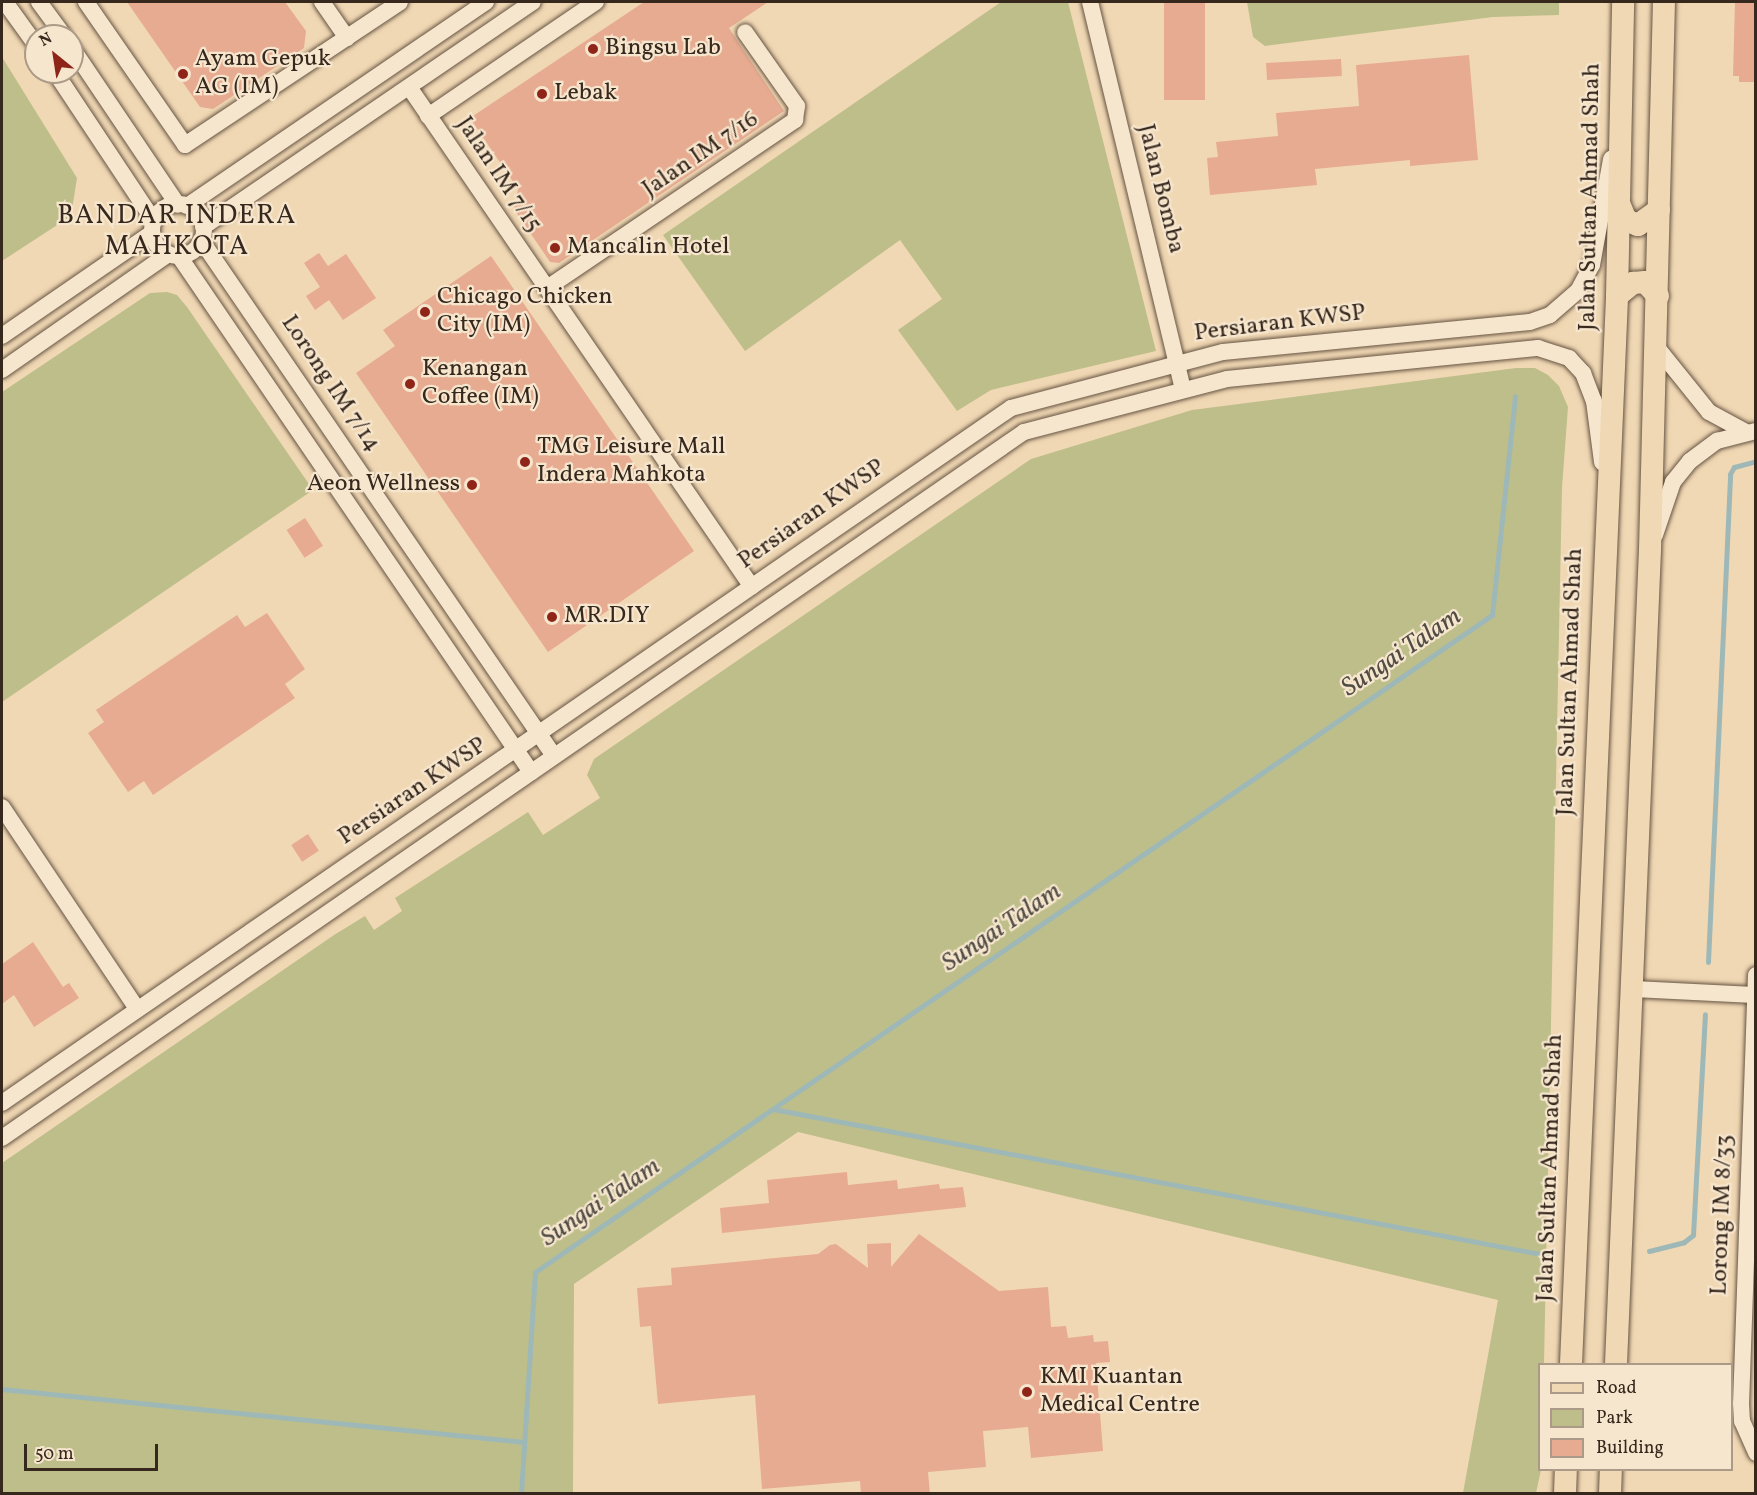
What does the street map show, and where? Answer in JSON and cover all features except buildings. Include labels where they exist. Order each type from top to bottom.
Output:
[{"type":"main road","name":"Jalan Sultan Ahmad Shah","points":[[1570,1363],[1605,496],[1617,296],[1623,2]]},
{"type":"main road","points":[[1616,1363],[1650,550],[1664,2]]},
{"type":"main road","points":[[1619,203],[1626,220],[1638,225],[1659,210]]},
{"type":"main road","points":[[1617,296],[1633,283],[1645,282],[1658,296]]},
{"type":"main road","points":[[1565,1494],[1566,1471]]},
{"type":"main road","points":[[1610,1494],[1611,1471]]},
{"type":"street","points":[[5,2],[24,28]]},
{"type":"street","points":[[39,2],[55,24]]},
{"type":"street","points":[[86,2],[185,145],[400,2]]},
{"type":"street","points":[[322,2],[347,38]]},
{"type":"street","points":[[2,336],[153,227],[164,209],[182,206],[486,2]]},
{"type":"street","points":[[2,370],[173,255],[192,252],[202,233],[533,2]]},
{"type":"street","points":[[428,116],[596,2]]},
{"type":"street","name":"Jalan Bomba","points":[[1090,2],[1183,388]]},
{"type":"street","name":"Jalan IM 7/16","points":[[547,288],[795,120],[797,106],[744,32]]},
{"type":"street","points":[[84,65],[182,206],[199,217],[202,233]]},
{"type":"street","points":[[63,84],[153,227],[156,245],[173,255],[531,772]]},
{"type":"street","name":"Jalan IM 7/15","points":[[409,87],[752,587]]},
{"type":"street","name":"Persiaran KWSP","points":[[2,1103],[1011,408],[1178,361],[1238,350],[1530,321],[1550,315],[1578,291],[1595,258],[1620,106]]},
{"type":"street","name":"Lorong IM 7/14","points":[[202,233],[554,756]]},
{"type":"street","points":[[1655,345],[1709,411],[1751,431]]},
{"type":"street","name":"Persiaran KWSP","points":[[2,1138],[1024,432],[1183,388],[1257,375],[1526,348],[1550,349],[1569,358],[1591,389],[1605,496]]},
{"type":"street","points":[[1650,550],[1673,482],[1690,461],[1717,441],[1751,431]]},
{"type":"street","points":[[729,603],[746,626]]},
{"type":"street","points":[[2,807],[137,1009]]},
{"type":"street","name":"Lorong IM 8/33","points":[[1755,975],[1741,1403],[1742,1421],[1755,1453]]},
{"type":"street","points":[[1632,988],[1755,995]]},
{"type":"street","points":[[161,993],[177,1016]]},
{"type":"green space","points":[[1001,2],[1068,2],[1156,351],[991,390],[957,411],[898,330],[942,299],[900,240],[745,351],[663,235]]},
{"type":"green space","points":[[1247,2],[1559,2],[1559,15],[1493,17],[1265,46],[1253,37]]},
{"type":"green space","points":[[2,57],[77,178],[71,216],[2,261]]},
{"type":"green space","points":[[167,292],[177,295],[187,307],[313,490],[2,702],[2,392],[150,293]]},
{"type":"green space","points":[[1516,368],[1535,368],[1548,375],[1559,386],[1568,407],[1562,488],[1544,1363],[1538,1363],[1538,1471],[1541,1471],[1536,1493],[1463,1493],[1498,1300],[798,1132],[574,1284],[573,1493],[2,1493],[2,1163],[334,935],[365,916],[374,930],[402,911],[395,898],[528,812],[543,835],[600,798],[587,775],[594,759],[1031,459],[1192,410]]},
{"type":"waterway","name":"Sungai Talam","points":[[521,1494],[535,1272],[1492,615],[1515,396]]},
{"type":"waterway","points":[[1708,962],[1730,474],[1734,467],[1756,461]]},
{"type":"waterway","points":[[1649,1251],[1684,1242],[1693,1235],[1705,1014]]},
{"type":"waterway","points":[[773,1109],[1546,1255]]},
{"type":"waterway","points":[[2,1389],[524,1442]]},
{"type":"place","name":"Bingsu Lab","points":[[593,49]]},
{"type":"place","name":"Ayam Gepuk AG (IM)","points":[[183,74]]},
{"type":"place","name":"Lebak","points":[[542,94]]},
{"type":"place","name":"Mancalin Hotel","points":[[555,248]]},
{"type":"place","name":"Chicago Chicken City (IM)","points":[[425,312]]},
{"type":"place","name":"Kenangan Coffee (IM)","points":[[410,384]]},
{"type":"place","name":"TMG Leisure Mall Indera Mahkota","points":[[525,462]]},
{"type":"place","name":"Aeon Wellness","points":[[472,485]]},
{"type":"place","name":"MR.DIY","points":[[552,617]]},
{"type":"place","name":"KMI Kuantan Medical Centre","points":[[1027,1392]]},
{"type":"district","name":"BANDAR INDERA MAHKOTA","points":[[177,232]]}]
